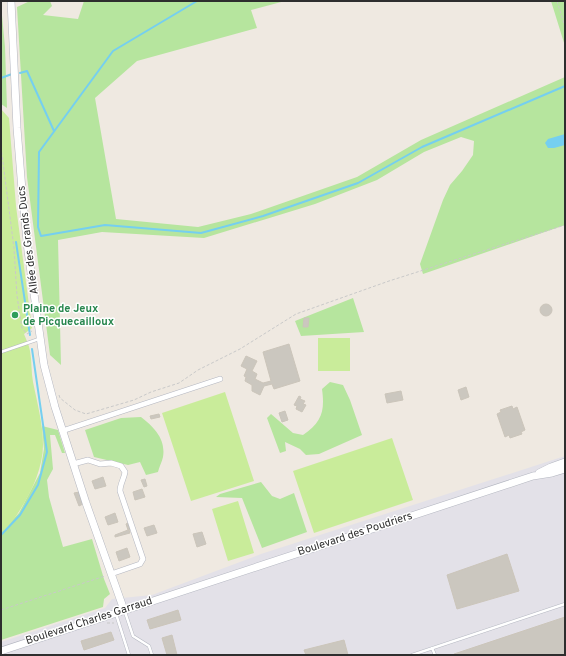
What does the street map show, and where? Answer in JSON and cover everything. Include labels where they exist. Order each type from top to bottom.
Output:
[{"type":"main road","name":"Allée des Grands Ducs","points":[[11,1],[17,128],[37,330],[41,338],[46,372],[62,431],[124,610]]},
{"type":"main road","name":"Boulevard des Poudriers","points":[[177,592],[533,476],[565,462]]},
{"type":"main road","name":"Boulevard des Poudriers","points":[[533,476],[565,469]]},
{"type":"main road","name":"Boulevard Charles Garraud","points":[[1,651],[177,592]]},
{"type":"street","points":[[62,431],[220,380]]},
{"type":"street","points":[[74,464],[88,460],[100,464],[112,463],[121,466],[125,472],[124,478],[120,485],[120,491],[143,559],[140,564],[111,574]]},
{"type":"lane","points":[[1,352],[41,338]]},
{"type":"lane","points":[[412,655],[565,604]]},
{"type":"lane","points":[[124,610],[133,636],[149,646],[152,655]]},
{"type":"lane","points":[[116,613],[129,655]]},
{"type":"lane","points":[[432,648],[435,655]]},
{"type":"path","points":[[557,1],[565,27]]},
{"type":"path","points":[[1,147],[14,248],[17,296],[22,328],[27,334],[37,330]]},
{"type":"path","points":[[58,393],[60,398],[75,410],[86,414],[134,400],[151,392],[179,383],[198,370],[240,349],[296,314],[389,281],[565,225]]},
{"type":"path","points":[[1,610],[111,574]]},
{"type":"shaded area","points":[[565,456],[565,655],[1,655],[1,642],[105,608],[112,599],[152,595],[261,554]]},
{"type":"green space","points":[[30,1],[50,1],[52,6],[43,15],[78,19],[84,1],[285,1],[251,10],[257,28],[137,61],[95,98],[116,219],[198,227],[251,214],[357,177],[421,140],[565,77],[565,225],[423,274],[420,264],[443,200],[450,185],[473,155],[474,141],[461,137],[424,152],[377,180],[315,204],[204,238],[102,232],[58,240],[61,365],[50,355],[27,177],[17,7]]},
{"type":"green space","points":[[551,1],[565,1],[565,46]]},
{"type":"green space","points":[[1,5],[5,47],[7,108],[1,104]]},
{"type":"green space","name":"Plaine de Jeux de Picquecailloux","points":[[1,109],[9,118],[16,206],[32,328],[24,334],[30,351],[32,378],[41,421],[43,445],[39,469],[30,493],[16,516],[1,535]]},
{"type":"green space","points":[[353,298],[364,332],[301,336],[295,321]]},
{"type":"green space","points":[[318,338],[350,338],[350,371],[318,371]]},
{"type":"green space","points":[[330,382],[343,385],[350,400],[362,435],[319,454],[306,455],[300,449],[285,442],[286,451],[280,453],[267,418],[271,414],[293,433],[303,435],[318,421],[323,404],[322,389]]},
{"type":"green space","points":[[225,392],[254,481],[191,501],[162,413]]},
{"type":"green space","points":[[141,417],[158,434],[163,445],[163,457],[158,472],[146,475],[140,462],[128,465],[94,457],[85,430],[121,418]]},
{"type":"green space","points":[[42,426],[58,430],[65,453],[62,453],[55,435],[50,435],[53,469],[47,480],[49,497],[63,547],[92,539],[110,594],[104,599],[103,607],[1,640],[1,532],[19,513],[40,473],[44,449]]},
{"type":"green space","points":[[392,438],[413,500],[314,533],[293,471]]},
{"type":"green space","points":[[261,482],[272,496],[280,499],[294,493],[307,532],[262,548],[242,498],[216,497],[220,494]]},
{"type":"green space","points":[[238,501],[254,553],[228,561],[212,509]]},
{"type":"water","points":[[565,134],[565,145],[548,148],[545,143],[548,139]]},
{"type":"building","points":[[544,304],[548,304],[552,310],[548,316],[544,316],[540,312],[540,308]]},
{"type":"building","points":[[304,318],[309,318],[308,327],[303,327]]},
{"type":"building","points":[[289,344],[300,381],[274,389],[272,384],[264,386],[260,395],[252,391],[252,385],[245,381],[246,377],[244,376],[247,369],[241,366],[246,356],[257,361],[252,371],[257,374],[255,379],[263,383],[271,381],[263,352]]},
{"type":"building","points":[[466,387],[469,397],[461,400],[458,390]]},
{"type":"building","points":[[401,391],[403,400],[387,403],[385,394]]},
{"type":"building","points":[[299,396],[301,397],[300,399],[305,401],[303,404],[306,405],[302,412],[296,409],[297,406],[294,405]]},
{"type":"building","points":[[512,406],[513,409],[517,407],[525,430],[521,432],[522,434],[510,438],[509,435],[505,437],[497,414],[501,412],[500,410]]},
{"type":"building","points":[[285,411],[288,420],[282,422],[279,413]]},
{"type":"building","points":[[159,414],[160,417],[151,419],[150,416]]},
{"type":"building","points":[[103,477],[106,486],[95,489],[92,481]]},
{"type":"building","points":[[145,479],[147,486],[144,487],[141,480]]},
{"type":"building","points":[[142,489],[145,497],[135,500],[133,492]]},
{"type":"building","points":[[79,492],[83,504],[79,506],[74,493]]},
{"type":"building","points":[[115,513],[118,522],[108,525],[105,517]]},
{"type":"building","points":[[128,523],[130,533],[115,537],[115,535],[128,530],[126,524]]},
{"type":"building","points":[[154,525],[157,533],[147,536],[144,528]]},
{"type":"building","points":[[202,532],[206,544],[197,547],[193,534]]},
{"type":"building","points":[[127,548],[130,557],[119,561],[116,552]]},
{"type":"building","points":[[507,554],[519,591],[457,609],[447,575]]},
{"type":"building","points":[[178,610],[181,620],[150,629],[147,620]]},
{"type":"building","points":[[565,617],[565,655],[454,655],[454,654]]},
{"type":"building","points":[[111,632],[114,640],[84,650],[81,641]]},
{"type":"building","points":[[172,635],[177,655],[167,655],[162,638]]},
{"type":"building","points":[[344,640],[348,655],[306,655],[304,650]]},
{"type":"waterway","points":[[197,1],[113,51],[39,152],[38,227],[41,236],[105,225],[201,233],[263,216],[358,183],[422,147],[565,86]]},
{"type":"waterway","points":[[20,73],[27,71],[54,131]]},
{"type":"waterway","points":[[1,78],[12,74]]},
{"type":"waterway","points":[[16,242],[30,335]]},
{"type":"waterway","points":[[1,535],[20,515],[38,485],[47,452],[32,349]]},
{"type":"place","name":"Plaine de Jeux de Picquecailloux","points":[[15,315]]}]
